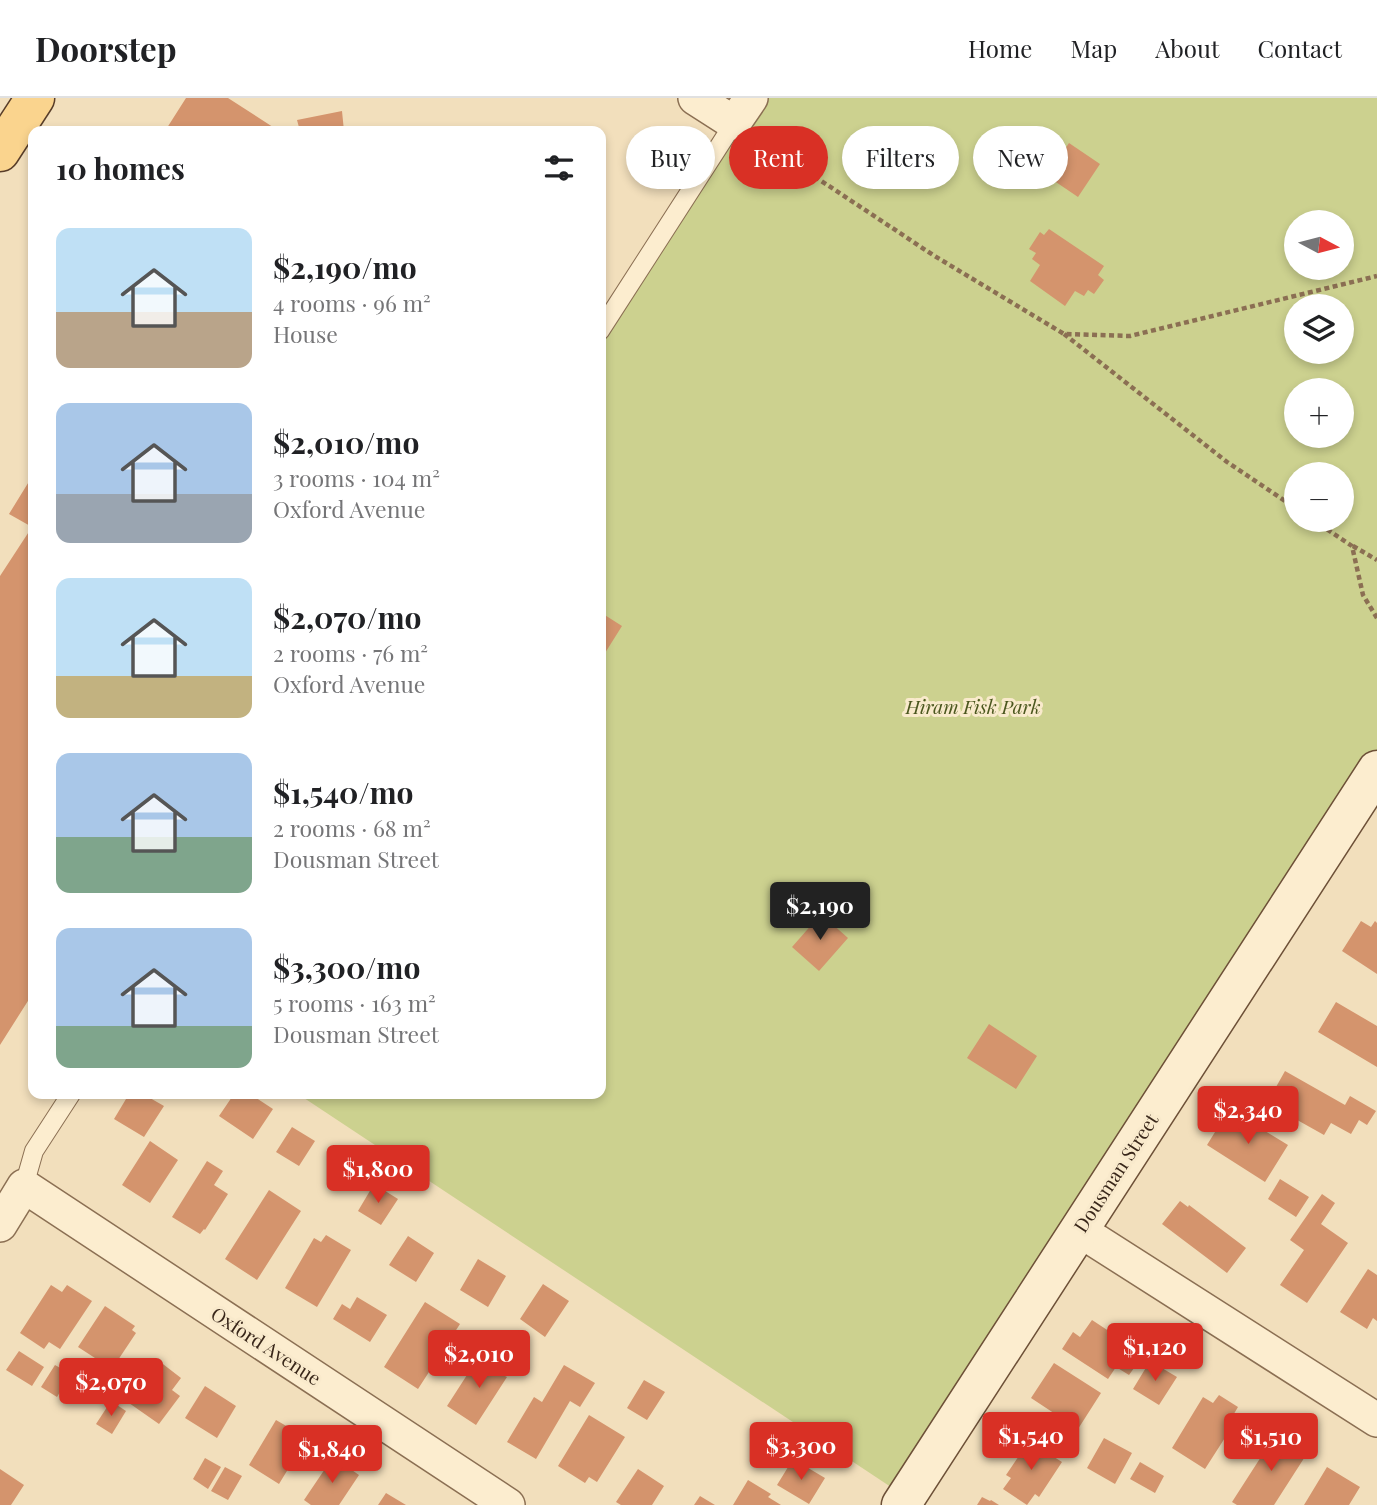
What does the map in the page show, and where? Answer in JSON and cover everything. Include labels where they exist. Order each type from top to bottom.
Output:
[{"type":"main road","points":[[0,152],[35,98]]},
{"type":"street","points":[[695,98],[742,111]]},
{"type":"street","name":"Dousman Street","points":[[901,1505],[1377,770]]},
{"type":"street","points":[[0,1224],[24,1186]]},
{"type":"street","name":"Oxford Avenue","points":[[24,1186],[508,1505]]},
{"type":"street","points":[[1079,1230],[1377,1420]]},
{"type":"lane","points":[[606,322],[742,111]]},
{"type":"lane","points":[[24,1186],[34,1151],[68,1099]]},
{"type":"path","points":[[742,111],[933,255],[1064,334],[1227,463],[1284,500]]},
{"type":"path","points":[[1064,334],[1130,336],[1377,276]]},
{"type":"path","points":[[1331,532],[1377,560]]},
{"type":"path","points":[[1352,546],[1363,595],[1377,618]]},
{"type":"green space","name":"Hiram Fisk Park","points":[[751,98],[1377,98],[1377,770],[906,1497],[306,1099],[606,1099],[606,322],[692,189],[715,189],[715,154],[729,132],[729,189],[828,189],[828,126],[733,126]]},
{"type":"building","points":[[186,98],[228,98],[271,126],[168,126]]},
{"type":"building","points":[[342,111],[344,126],[299,126],[297,120]]},
{"type":"building","points":[[1068,144],[1100,164],[1078,197],[1066,189]]},
{"type":"building","points":[[1049,229],[1104,266],[1098,275],[1104,280],[1094,294],[1088,290],[1084,296],[1075,291],[1065,306],[1030,281],[1040,265],[1032,259],[1036,253],[1029,249],[1040,232],[1044,235]]},
{"type":"building","points":[[28,483],[28,525],[9,514]]},
{"type":"building","points":[[28,533],[28,1001],[0,1045],[0,576]]},
{"type":"building","points":[[606,616],[622,626],[606,651]]},
{"type":"building","points":[[821,914],[848,938],[819,971],[792,947]]},
{"type":"building","points":[[1361,921],[1371,927],[1375,921],[1377,923],[1377,974],[1342,951]]},
{"type":"building","points":[[1336,1002],[1377,1026],[1377,1067],[1318,1032]]},
{"type":"building","points":[[989,1024],[1037,1056],[1016,1089],[967,1058]]},
{"type":"building","points":[[1285,1071],[1345,1105],[1350,1096],[1376,1111],[1367,1125],[1359,1120],[1351,1134],[1331,1123],[1324,1135],[1267,1103]]},
{"type":"building","points":[[126,1099],[152,1099],[164,1106],[144,1137],[114,1119]]},
{"type":"building","points":[[231,1099],[258,1099],[273,1109],[253,1139],[219,1116]]},
{"type":"building","points":[[1228,1111],[1288,1145],[1265,1182],[1207,1145]]},
{"type":"building","points":[[292,1127],[315,1141],[299,1166],[276,1152]]},
{"type":"building","points":[[150,1141],[178,1160],[150,1203],[122,1185]]},
{"type":"building","points":[[207,1161],[223,1171],[214,1185],[228,1194],[200,1234],[172,1217]]},
{"type":"building","points":[[1280,1179],[1309,1197],[1296,1217],[1268,1199]]},
{"type":"building","points":[[374,1184],[398,1199],[381,1225],[358,1211]]},
{"type":"building","points":[[269,1190],[301,1211],[257,1280],[225,1259]]},
{"type":"building","points":[[1322,1194],[1335,1203],[1321,1224],[1348,1243],[1307,1303],[1280,1285],[1304,1250],[1290,1240]]},
{"type":"building","points":[[1180,1201],[1246,1248],[1227,1273],[1162,1224]]},
{"type":"building","points":[[326,1235],[351,1250],[317,1307],[285,1288],[314,1238],[321,1242]]},
{"type":"building","points":[[408,1236],[434,1253],[416,1282],[389,1265]]},
{"type":"building","points":[[478,1259],[506,1276],[488,1307],[460,1290]]},
{"type":"building","points":[[1368,1269],[1377,1275],[1377,1321],[1373,1318],[1367,1329],[1340,1312]]},
{"type":"building","points":[[543,1284],[569,1301],[545,1337],[520,1319]]},
{"type":"building","points":[[51,1285],[62,1292],[67,1285],[92,1301],[60,1349],[49,1342],[44,1349],[20,1333]]},
{"type":"building","points":[[357,1297],[387,1315],[370,1342],[333,1319],[342,1304],[350,1309]]},
{"type":"building","points":[[425,1302],[460,1324],[418,1389],[384,1367]]},
{"type":"building","points":[[105,1306],[135,1326],[132,1330],[136,1333],[112,1369],[78,1347]]},
{"type":"building","points":[[1092,1320],[1130,1345],[1129,1348],[1142,1357],[1129,1375],[1116,1367],[1108,1379],[1062,1349],[1073,1332],[1080,1337]]},
{"type":"building","points":[[19,1351],[44,1367],[32,1386],[6,1370]]},
{"type":"building","points":[[492,1357],[508,1367],[503,1375],[507,1377],[476,1425],[447,1406],[476,1361],[485,1367]]},
{"type":"building","points":[[159,1361],[181,1378],[172,1390],[180,1396],[159,1424],[129,1403]]},
{"type":"building","points":[[1150,1361],[1177,1377],[1159,1405],[1133,1389]]},
{"type":"building","points":[[1054,1363],[1101,1393],[1078,1429],[1031,1398]]},
{"type":"building","points":[[55,1365],[71,1374],[57,1397],[41,1387]]},
{"type":"building","points":[[564,1365],[595,1383],[580,1407],[570,1401],[536,1459],[507,1442],[534,1397],[542,1402]]},
{"type":"building","points":[[644,1380],[665,1392],[647,1420],[627,1408]]},
{"type":"building","points":[[205,1386],[236,1406],[217,1438],[185,1418]]},
{"type":"building","points":[[1219,1395],[1238,1407],[1232,1417],[1237,1419],[1205,1469],[1172,1448],[1203,1397],[1213,1403]]},
{"type":"building","points":[[111,1401],[126,1411],[112,1434],[96,1424]]},
{"type":"building","points":[[589,1415],[625,1437],[597,1482],[589,1477],[585,1483],[558,1466]]},
{"type":"building","points":[[276,1420],[307,1438],[279,1484],[249,1465]]},
{"type":"building","points":[[1277,1432],[1308,1452],[1274,1505],[1237,1505],[1232,1502]]},
{"type":"building","points":[[1024,1438],[1062,1462],[1039,1497],[1035,1494],[1027,1505],[1003,1489],[1011,1478],[1006,1475],[1023,1450],[1018,1447]]},
{"type":"building","points":[[1104,1438],[1132,1453],[1115,1484],[1087,1468]]},
{"type":"building","points":[[333,1457],[359,1475],[339,1505],[311,1505],[304,1500]]},
{"type":"building","points":[[205,1458],[221,1467],[208,1489],[193,1479]]},
{"type":"building","points":[[793,1459],[825,1478],[809,1504],[777,1485]]},
{"type":"building","points":[[1140,1462],[1164,1476],[1155,1493],[1130,1479]]},
{"type":"building","points":[[225,1467],[242,1476],[228,1500],[211,1491]]},
{"type":"building","points":[[1327,1467],[1360,1487],[1349,1505],[1304,1505]]},
{"type":"building","points":[[0,1469],[24,1485],[11,1505],[0,1505]]},
{"type":"building","points":[[638,1469],[664,1486],[652,1505],[621,1505],[616,1502]]},
{"type":"building","points":[[748,1480],[771,1494],[768,1497],[781,1505],[733,1505]]},
{"type":"building","points":[[386,1493],[406,1505],[378,1505]]},
{"type":"building","points":[[700,1496],[715,1505],[694,1505]]},
{"type":"building","points":[[982,1497],[991,1500],[999,1505],[977,1505]]}]
